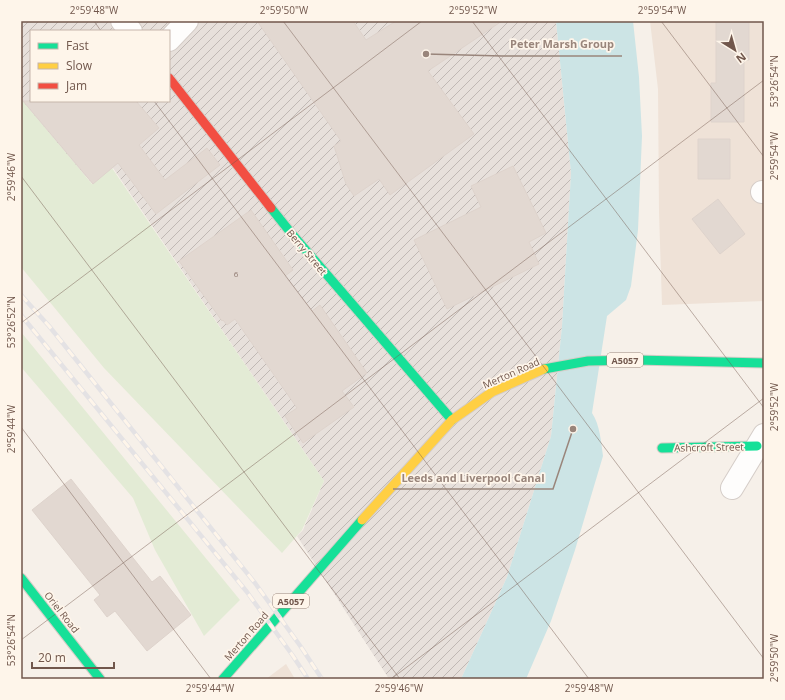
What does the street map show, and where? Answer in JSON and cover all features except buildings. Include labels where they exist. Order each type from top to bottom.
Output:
[{"type":"main road","name":"Berry Street","points":[[170,79],[291,233],[452,420]]},
{"type":"main road","name":"Merton Road","points":[[223,679],[323,563],[452,420],[492,392],[541,370],[588,361],[636,360],[764,363]]},
{"type":"main road","name":"Ashcroft Street","points":[[662,448],[761,441]]},
{"type":"main road","name":"Oriel Road","points":[[21,578],[100,679]]},
{"type":"street","points":[[122,21],[130,30]]},
{"type":"street","points":[[170,39],[187,21]]},
{"type":"street","name":"Ashcroft Street","points":[[732,488],[761,441]]},
{"type":"shaded area","points":[[21,21],[556,21],[571,173],[562,326],[551,436],[507,577],[461,679],[389,679],[297,536],[303,530],[324,481],[113,168],[93,184],[21,108]]},
{"type":"shaded area","points":[[650,21],[764,21],[764,301],[662,305],[659,212],[658,89]]},
{"type":"shaded area","points":[[286,664],[295,679],[266,679]]},
{"type":"green space","points":[[21,99],[92,184],[112,168],[324,481],[302,530],[282,553],[104,368],[21,267]]},
{"type":"green space","points":[[21,332],[240,600],[204,636],[155,550],[133,498],[21,367]]},
{"type":"water","points":[[556,21],[633,21],[639,77],[642,136],[638,230],[631,286],[626,300],[607,316],[592,413],[601,439],[603,456],[575,550],[551,621],[526,679],[461,679],[507,577],[551,436],[562,326],[571,173]]},
{"type":"railway","points":[[21,295],[49,326],[255,583],[322,679]]},
{"type":"railway","points":[[21,315],[247,592],[308,679]]},
{"type":"traffic: fast","points":[[271,208],[452,420]]},
{"type":"traffic: fast","points":[[544,369],[588,361],[636,360],[764,363]]},
{"type":"traffic: fast","points":[[662,448],[757,446]]},
{"type":"traffic: fast","points":[[223,679],[362,520]]},
{"type":"traffic: fast","points":[[21,578],[100,679]]},
{"type":"traffic: slow","points":[[362,520],[452,420],[492,392],[544,369]]},
{"type":"traffic: jam","points":[[170,79],[271,208]]},
{"type":"place","name":"Peter Marsh Group","points":[[426,54]]},
{"type":"place","name":"Leeds and Liverpool Canal","points":[[573,429]]}]
